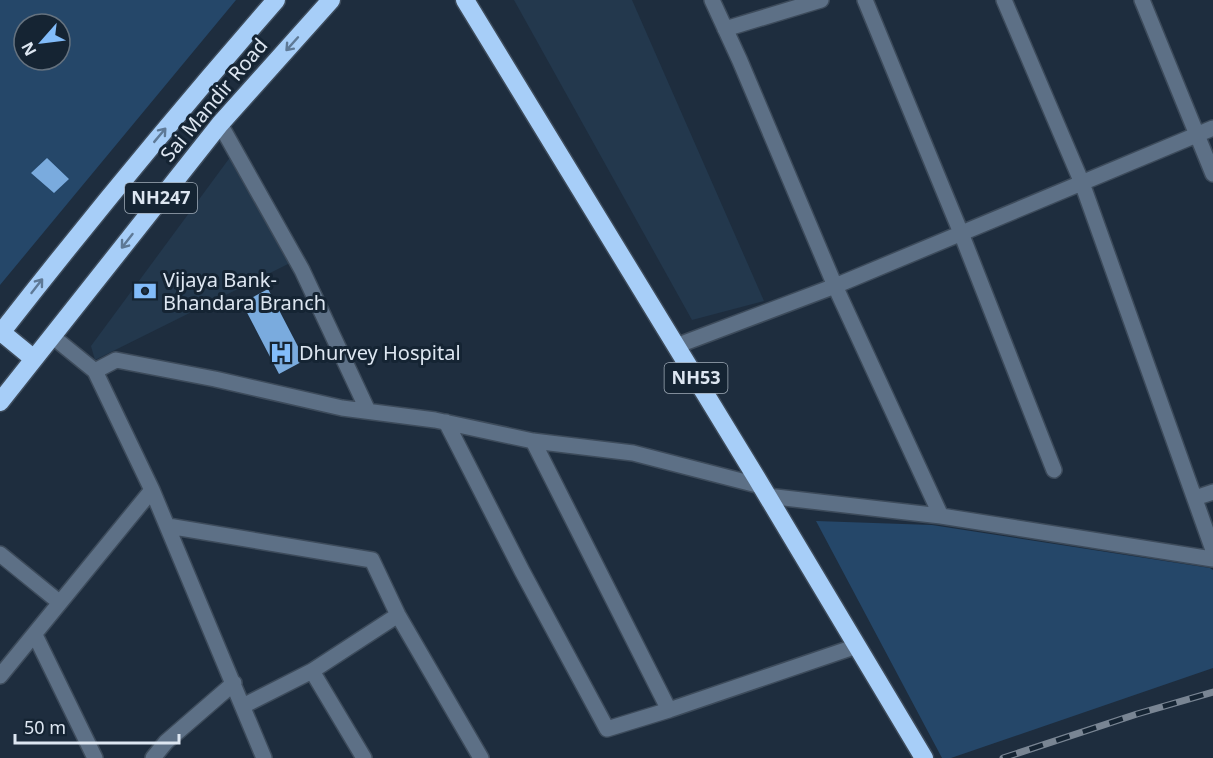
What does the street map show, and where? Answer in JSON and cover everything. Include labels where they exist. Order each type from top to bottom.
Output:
[{"type":"highway","name":"Sai Mandir Road","points":[[0,332],[133,167],[276,0]]},
{"type":"highway","name":"Sai Mandir Road","points":[[0,402],[220,124],[331,0]]},
{"type":"highway","name":"NH53","points":[[465,0],[924,758]]},
{"type":"highway","name":"NH247","points":[[0,332],[34,359]]},
{"type":"street","points":[[712,0],[835,286],[941,516]]},
{"type":"street","points":[[725,29],[821,0]]},
{"type":"street","points":[[866,0],[1054,470]]},
{"type":"street","points":[[1004,0],[1082,183],[1213,550]]},
{"type":"street","points":[[1142,0],[1213,174]]},
{"type":"street","points":[[220,124],[302,270],[368,411]]},
{"type":"street","points":[[676,346],[835,286],[1213,128]]},
{"type":"street","points":[[52,336],[95,371],[168,526],[264,758]]},
{"type":"street","points":[[95,371],[116,360],[215,379],[342,408],[446,422],[533,441],[633,453],[764,491],[1213,559]]},
{"type":"street","points":[[446,422],[522,571],[607,729],[857,646]]},
{"type":"street","points":[[533,441],[669,710]]},
{"type":"street","points":[[0,676],[36,635],[59,602],[152,490]]},
{"type":"street","points":[[1195,498],[1213,492]]},
{"type":"street","points":[[168,526],[372,560],[398,615],[481,758]]},
{"type":"street","points":[[0,554],[59,602]]},
{"type":"street","points":[[243,706],[312,671],[398,615]]},
{"type":"street","points":[[36,635],[95,758]]},
{"type":"street","points":[[312,671],[364,758]]},
{"type":"street","points":[[153,758],[166,742],[234,684]]},
{"type":"shaded area","points":[[0,0],[236,0],[0,285]]},
{"type":"shaded area","points":[[514,0],[632,0],[764,301],[692,320]]},
{"type":"shaded area","points":[[231,156],[296,260],[95,360],[91,346]]},
{"type":"shaded area","points":[[816,521],[932,525],[1210,568],[1213,570],[1213,668],[951,758],[942,758]]},
{"type":"building","points":[[47,158],[69,179],[54,193],[31,173]]},
{"type":"building","points":[[268,289],[305,360],[279,374],[242,303]]},
{"type":"railway","points":[[1003,758],[1213,692]]},
{"type":"place","name":"Vijaya Bank- Bhandara Branch","points":[[145,291]]},
{"type":"place","name":"Dhurvey Hospital","points":[[281,353]]}]
